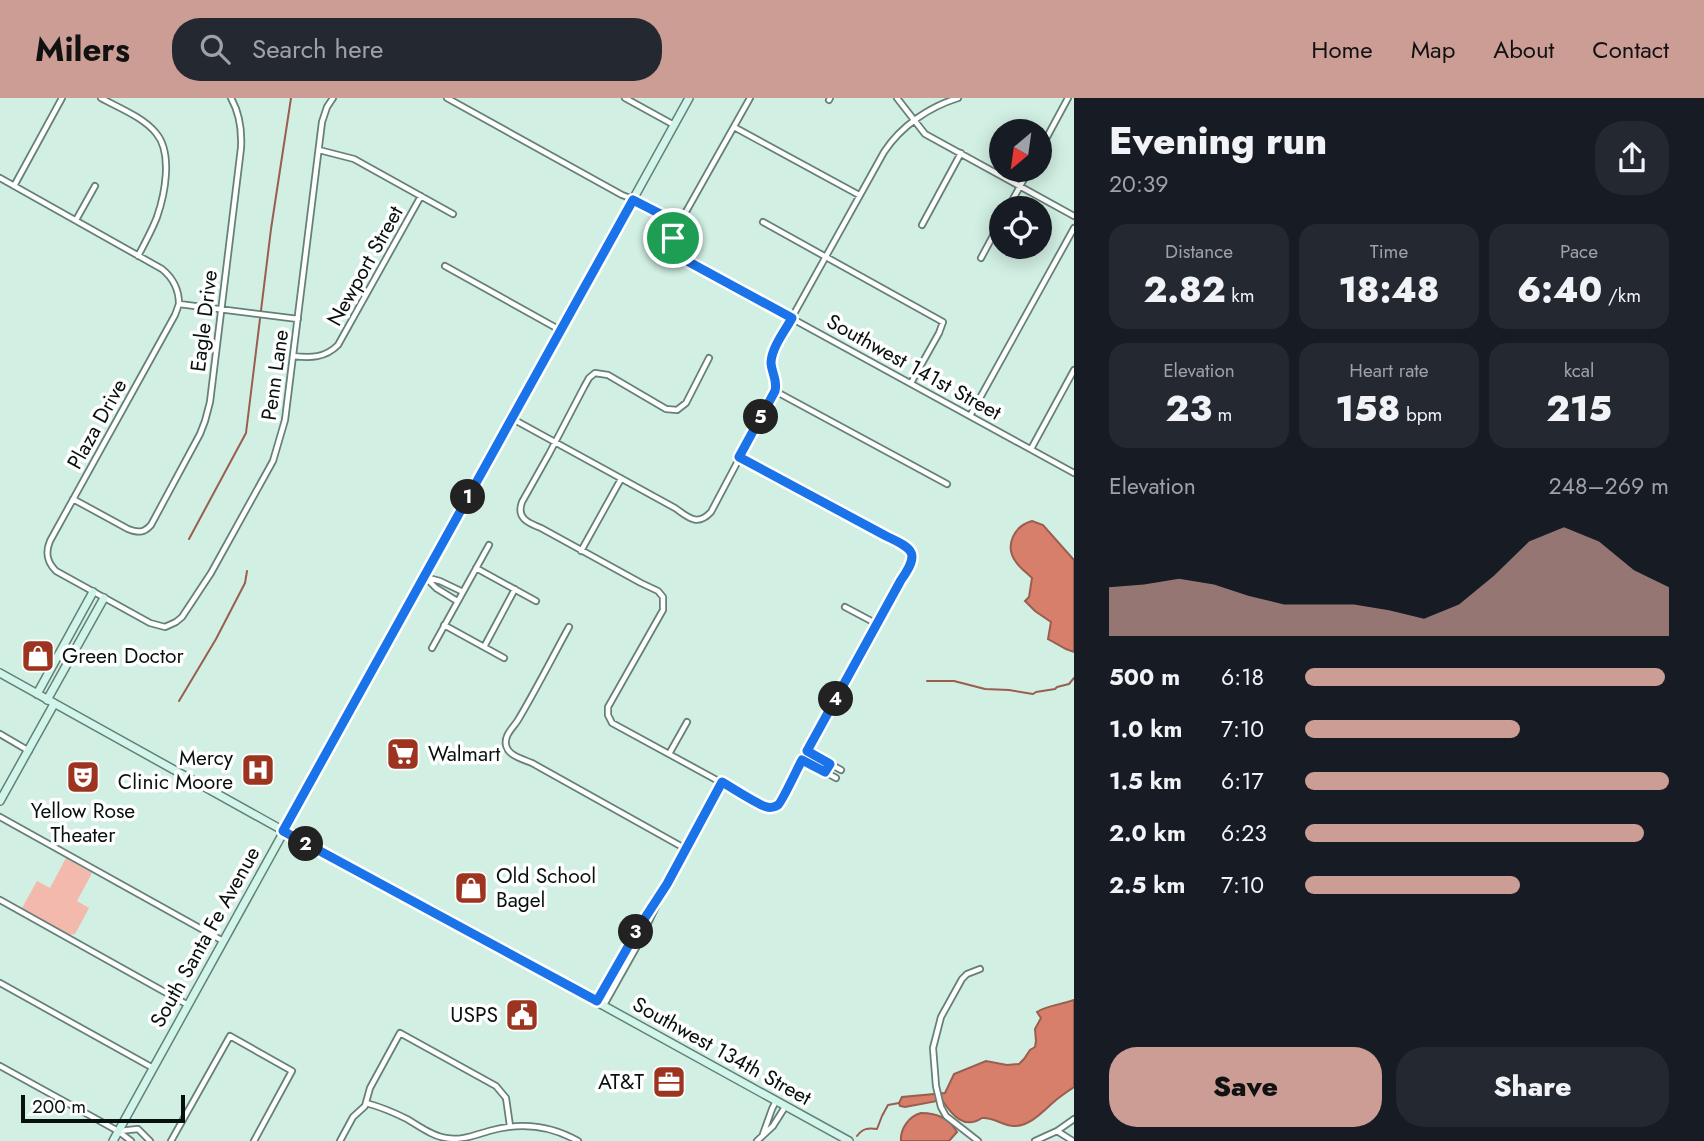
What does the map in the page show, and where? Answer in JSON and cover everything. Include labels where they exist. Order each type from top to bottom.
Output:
[{"type":"main road","name":"South Santa Fe Avenue","points":[[113,1141],[688,98]]},
{"type":"main road","points":[[37,694],[93,592]]},
{"type":"main road","points":[[0,802],[29,751],[50,702],[104,598]]},
{"type":"main road","name":"Southwest 134th Street","points":[[0,673],[849,1141]]},
{"type":"street","points":[[14,186],[62,98]]},
{"type":"street","points":[[101,98],[146,124],[164,147],[166,162],[160,206],[138,256]]},
{"type":"street","name":"Eagle Drive","points":[[73,499],[128,529],[141,532],[147,529],[205,421],[210,402],[242,138],[239,116],[231,98]]},
{"type":"street","name":"Penn Lane","points":[[104,598],[156,626],[167,626],[176,622],[211,573],[273,461],[284,428],[323,117],[333,98]]},
{"type":"street","points":[[447,98],[680,224],[750,98]]},
{"type":"street","points":[[625,98],[674,125]]},
{"type":"street","points":[[897,98],[925,134],[1074,216]]},
{"type":"street","points":[[511,418],[689,518],[702,520],[711,512],[775,391],[776,380],[771,363],[773,354],[887,147],[896,136],[934,107],[958,98]]},
{"type":"street","points":[[1052,128],[1068,98]]},
{"type":"street","points":[[734,127],[859,195]]},
{"type":"street","points":[[319,150],[354,159],[453,214]]},
{"type":"street","points":[[922,225],[961,153]]},
{"type":"street","points":[[0,178],[162,269],[171,278],[178,293],[179,304],[298,319]]},
{"type":"street","points":[[1015,196],[1022,182]]},
{"type":"street","points":[[76,220],[95,186]]},
{"type":"street","name":"Newport Street","points":[[293,356],[323,356],[338,345],[421,196]]},
{"type":"street","points":[[763,222],[943,322],[911,383]]},
{"type":"street","name":"Southwest 141st Street","points":[[680,224],[665,249],[1074,473]]},
{"type":"street","points":[[970,416],[1074,228]]},
{"type":"street","points":[[981,258],[989,243]]},
{"type":"street","points":[[444,266],[560,330]]},
{"type":"street","name":"Plaza Drive","points":[[93,592],[56,571],[48,561],[47,546],[179,304]]},
{"type":"street","points":[[709,358],[686,403],[677,410],[666,409],[608,375],[596,373],[589,378],[522,502],[520,514],[528,524],[655,589],[663,597],[663,610],[610,703],[608,715],[612,723],[764,807],[773,807],[783,798],[913,559],[903,543],[739,457]]},
{"type":"street","points":[[1031,449],[1074,370]]},
{"type":"street","points":[[775,391],[947,484]]},
{"type":"street","points":[[582,551],[621,479]]},
{"type":"street","points":[[432,648],[489,545]]},
{"type":"street","points":[[476,568],[536,601]]},
{"type":"street","points":[[425,577],[463,592]]},
{"type":"street","points":[[425,577],[436,588],[457,601]]},
{"type":"street","points":[[484,647],[515,589]]},
{"type":"street","points":[[93,592],[104,598]]},
{"type":"street","points":[[845,607],[877,624]]},
{"type":"street","points":[[444,625],[504,658]]},
{"type":"street","points":[[569,627],[507,736],[506,747],[513,755],[686,849]]},
{"type":"street","points":[[669,754],[687,722]]},
{"type":"street","points":[[0,734],[29,751]]},
{"type":"street","points":[[807,751],[841,770]]},
{"type":"street","points":[[802,760],[836,778]]},
{"type":"street","points":[[825,772],[830,764]]},
{"type":"street","points":[[600,1003],[641,924],[667,884],[722,782]]},
{"type":"street","points":[[0,817],[223,941]]},
{"type":"street","points":[[0,900],[188,1005]]},
{"type":"street","points":[[978,1141],[946,1116],[939,1102],[933,1048],[941,1017],[962,979],[980,969]]},
{"type":"street","points":[[0,983],[153,1068]]},
{"type":"street","points":[[340,1141],[353,1117],[366,1103],[370,1088],[400,1033],[496,1086],[506,1098],[510,1126]]},
{"type":"street","points":[[171,1141],[230,1036],[292,1071],[254,1141]]},
{"type":"street","points":[[0,1066],[118,1131],[131,1141]]},
{"type":"street","points":[[763,1135],[776,1101]]},
{"type":"street","points":[[366,1103],[383,1108],[447,1139],[464,1139],[510,1126],[540,1127],[560,1132],[578,1141]]},
{"type":"street","points":[[757,1141],[772,1126],[785,1106]]},
{"type":"street","points":[[1035,1141],[1074,1119]]},
{"type":"street","points":[[118,1131],[138,1129],[150,1141]]},
{"type":"street","points":[[1057,1131],[1073,1141]]},
{"type":"shaded area","points":[[1032,521],[1043,525],[1074,560],[1074,652],[1048,639],[1051,622],[1025,601],[1029,597],[1032,578],[1016,562],[1011,543],[1020,527]]},
{"type":"shaded area","points":[[66,858],[92,873],[77,901],[89,908],[75,934],[69,935],[22,908],[37,881],[50,888]]},
{"type":"shaded area","points":[[1074,1000],[1074,1087],[1032,1120],[1014,1126],[987,1118],[964,1122],[950,1111],[942,1100],[900,1106],[902,1097],[945,1093],[954,1074],[986,1061],[1019,1064],[1035,1047],[1035,1029],[1041,1018],[1037,1012]]},
{"type":"shaded area","points":[[921,1113],[942,1117],[957,1132],[949,1141],[901,1141],[906,1124]]},
{"type":"waterway","points":[[189,539],[246,433],[271,229],[291,98]]},
{"type":"waterway","points":[[179,701],[216,639],[245,583],[247,571]]},
{"type":"waterway","points":[[927,681],[954,681],[985,689],[1033,694],[1069,684],[1074,678]]},
{"type":"waterway","points":[[857,1136],[866,1129],[877,1129],[888,1105],[899,1103]]},
{"type":"place","name":"Green Doctor","points":[[38,656]]},
{"type":"place","name":"Walmart","points":[[403,754]]},
{"type":"place","name":"Mercy Clinic Moore","points":[[258,770]]},
{"type":"place","name":"Yellow Rose Theater","points":[[83,777]]},
{"type":"place","name":"Old School Bagel","points":[[471,888]]},
{"type":"place","name":"USPS","points":[[522,1015]]},
{"type":"place","name":"AT&T","points":[[669,1082]]},
{"type":"route","points":[[633,200],[680,224],[673,238],[665,249],[792,318],[775,348],[771,363],[777,386],[739,457],[903,543],[910,550],[913,559],[807,751],[830,764],[825,772],[802,760],[783,798],[773,807],[764,807],[722,782],[667,884],[597,1001],[283,831],[633,200]]}]
